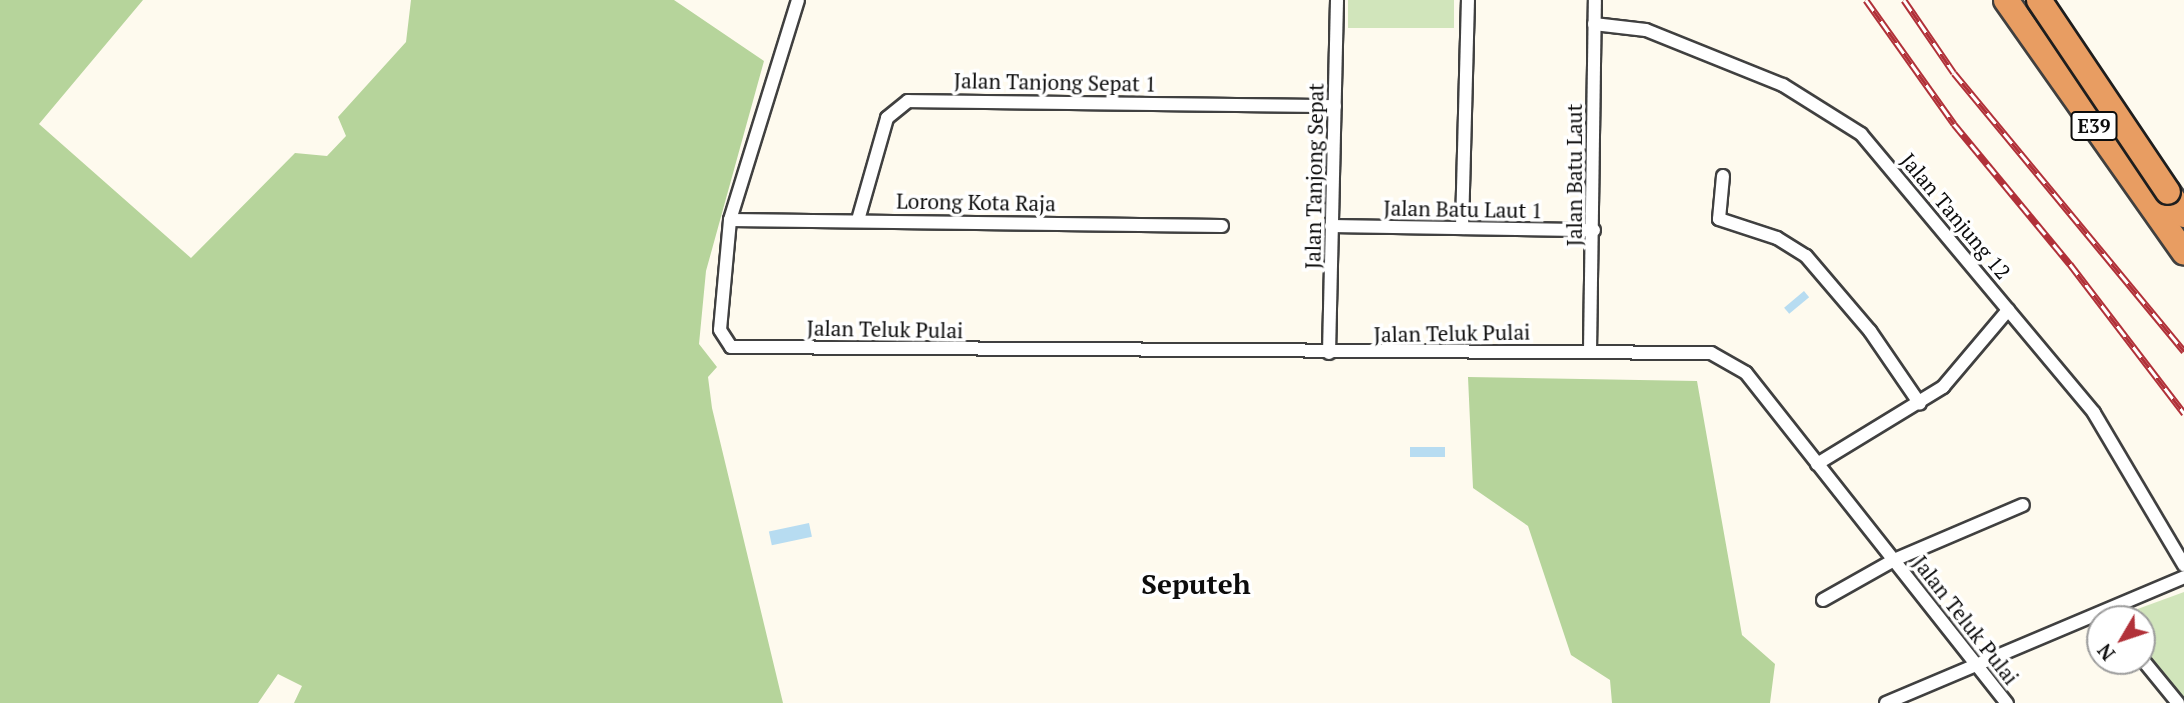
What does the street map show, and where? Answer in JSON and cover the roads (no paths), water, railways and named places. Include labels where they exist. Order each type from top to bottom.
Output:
[{"type":"highway","name":"E39","points":[[2006,0],[2184,251]]},
{"type":"highway","name":"E39","points":[[2039,0],[2184,215]]},
{"type":"street","points":[[730,220],[798,0]]},
{"type":"street","name":"Jalan Tanjong Sepat","points":[[1329,354],[1337,0]]},
{"type":"street","points":[[1462,228],[1468,0]]},
{"type":"street","name":"Jalan Batu Laut","points":[[1590,351],[1594,230],[1595,0]]},
{"type":"street","name":"Jalan Tanjung 12","points":[[1594,24],[1646,30],[1783,85],[1848,124],[1872,146],[2105,430],[2184,565]]},
{"type":"street","name":"Jalan Tanjong Sepat 1","points":[[859,220],[887,118],[908,102],[1335,106]]},
{"type":"street","points":[[1723,176],[1719,219],[1777,238],[1806,256],[1870,331],[1920,404]]},
{"type":"street","name":"Lorong Kota Raja","points":[[730,220],[1222,226]]},
{"type":"street","name":"Jalan Teluk Pulai","points":[[730,220],[720,330],[731,347],[1329,354],[1590,351],[1711,353],[1729,360],[1746,373],[2007,703]]},
{"type":"street","name":"Jalan Batu Laut 1","points":[[1331,226],[1594,230]]},
{"type":"street","points":[[1817,464],[1920,404],[1943,387],[2008,310]]},
{"type":"street","points":[[1824,600],[1894,560],[2023,505]]},
{"type":"street","points":[[2127,605],[2184,577]]},
{"type":"street","points":[[1886,703],[2086,623]]},
{"type":"street","points":[[2155,675],[2178,703]]},
{"type":"water","points":[[1804,291],[1809,297],[1789,314],[1784,308]]},
{"type":"water","points":[[1410,447],[1445,447],[1445,457],[1410,457]]},
{"type":"water","points":[[809,523],[812,537],[772,545],[769,532]]},
{"type":"railway","points":[[1866,0],[1954,124],[2070,264],[2184,413]]},
{"type":"railway","points":[[1904,0],[1954,73],[2184,351]]},
{"type":"district","name":"Seputeh","points":[[1196,584]]}]
